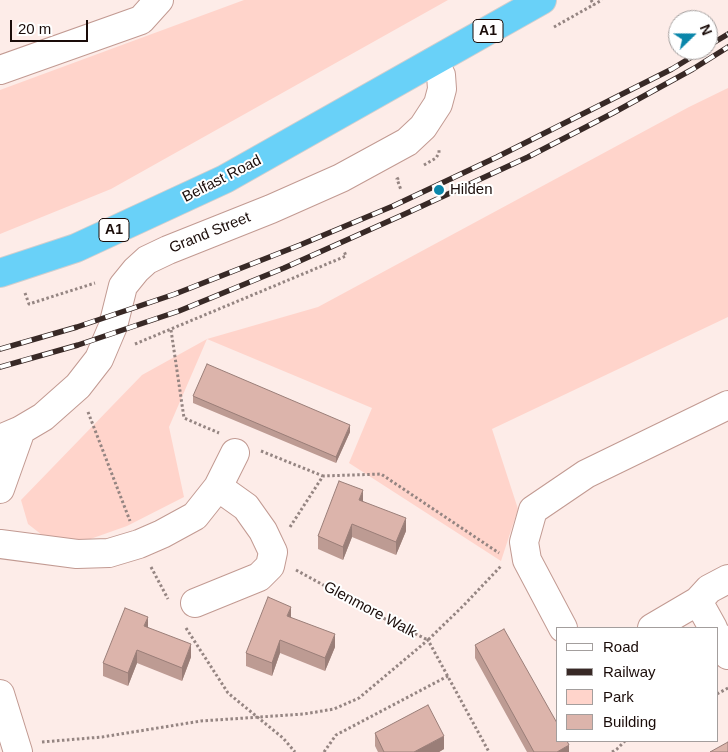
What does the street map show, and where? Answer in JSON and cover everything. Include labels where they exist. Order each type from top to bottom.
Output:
[{"type":"highway","name":"A1","points":[[433,62],[542,0]]},
{"type":"highway","name":"Belfast Road","points":[[8,271],[76,248],[225,180],[433,62]]},
{"type":"street","points":[[0,70],[141,20],[159,0]]},
{"type":"street","name":"Grand Street","points":[[11,434],[43,417],[78,386],[99,359],[113,326],[123,286],[136,270],[148,260],[341,178],[407,142],[423,127],[438,104],[442,89],[440,75],[433,62]]},
{"type":"street","points":[[563,627],[527,560],[516,551],[533,510],[579,479],[656,439],[728,405]]},
{"type":"street","points":[[0,490],[11,434]]},
{"type":"street","points":[[0,544],[77,554],[109,553],[139,544],[195,516],[218,488],[237,445]]},
{"type":"street","points":[[182,609],[259,577],[270,566],[273,552],[263,531],[246,508],[218,488]]},
{"type":"street","points":[[654,627],[698,601],[710,589],[728,579]]},
{"type":"street","points":[[698,601],[712,627]]},
{"type":"street","points":[[718,637],[728,655]]},
{"type":"street","points":[[0,694],[17,748]]},
{"type":"path","points":[[591,0],[594,5]]},
{"type":"path","points":[[344,251],[346,256],[170,330],[184,418],[237,445],[323,476],[381,474],[500,554],[516,551]]},
{"type":"path","points":[[8,271],[29,304],[136,270]]},
{"type":"path","points":[[78,386],[139,544],[182,609],[228,693],[283,738],[295,752]]},
{"type":"path","points":[[273,552],[323,476]]},
{"type":"path","name":"Glenmore Walk","points":[[273,552],[296,570],[387,620],[428,640],[516,551]]},
{"type":"path","points":[[17,748],[202,721],[304,714],[334,709],[359,698],[428,640],[489,752]]},
{"type":"path","points":[[324,752],[336,735],[448,676]]},
{"type":"path","points":[[612,752],[618,751]]},
{"type":"green space","points":[[244,0],[448,0],[111,189],[0,234],[0,90]]},
{"type":"green space","points":[[728,88],[728,317],[492,429],[518,509],[501,561],[349,463],[372,408],[207,339],[318,307],[689,107]]},
{"type":"green space","points":[[207,339],[169,427],[184,497],[127,526],[79,543],[51,542],[28,524],[21,500],[142,375]]},
{"type":"building","points":[[207,364],[350,425],[336,457],[193,396]]},
{"type":"building","points":[[339,481],[363,490],[359,500],[406,518],[396,542],[352,524],[343,547],[318,536]]},
{"type":"building","points":[[268,597],[291,607],[287,616],[335,634],[325,658],[280,640],[272,663],[246,653]]},
{"type":"building","points":[[125,608],[148,617],[144,626],[191,644],[182,668],[137,650],[128,673],[103,663]]},
{"type":"building","points":[[504,629],[556,721],[556,742],[568,742],[569,745],[557,752],[534,752],[475,645]]},
{"type":"building","points":[[428,705],[444,736],[414,752],[384,752],[375,733]]},
{"type":"building","points":[[728,742],[728,752],[710,752]]},
{"type":"railway","points":[[718,40],[728,34]]},
{"type":"railway","points":[[0,367],[78,345],[179,311],[284,268],[528,157],[613,113],[693,69],[728,47]]},
{"type":"railway","points":[[0,349],[77,327],[175,294],[393,206],[497,157],[687,60]]},
{"type":"place","name":"Hilden","points":[[439,190]]}]
